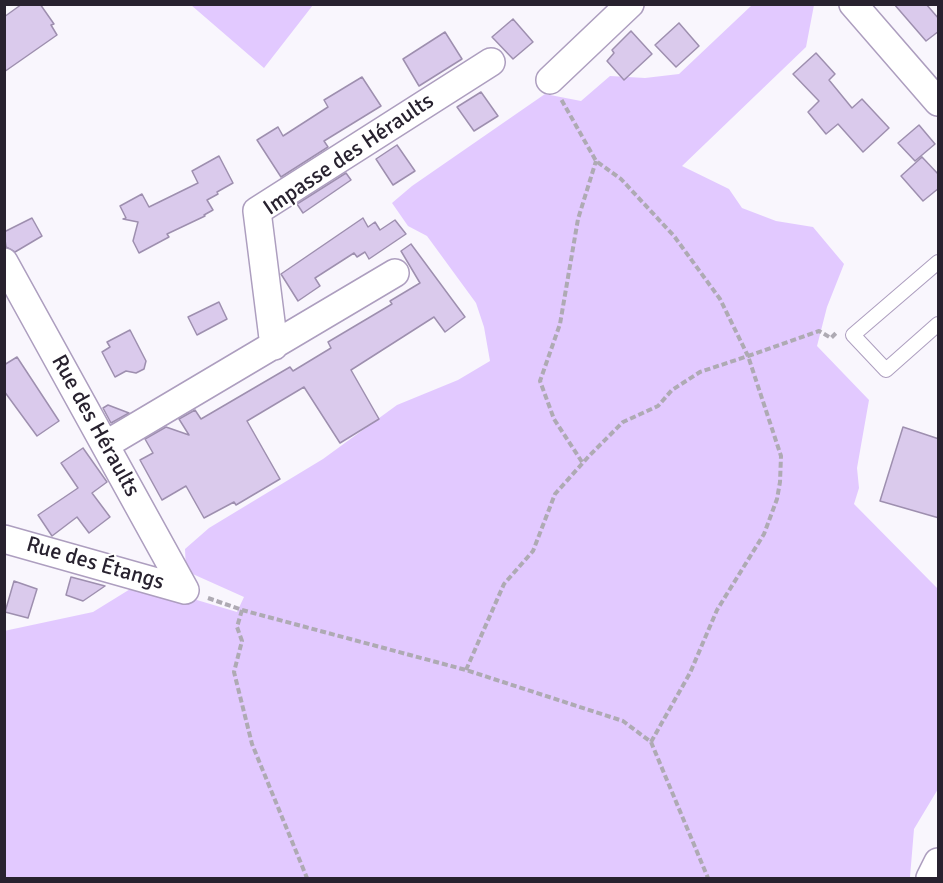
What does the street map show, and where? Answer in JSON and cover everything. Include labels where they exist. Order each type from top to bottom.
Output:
[{"type":"street","points":[[550,80],[630,4]]},
{"type":"street","points":[[853,4],[939,102]]},
{"type":"street","name":"Impasse des Héraults","points":[[274,346],[257,212],[490,62]]},
{"type":"street","name":"Rue des Héraults","points":[[4,262],[185,590]]},
{"type":"street","points":[[105,446],[395,273]]},
{"type":"street","name":"Rue des Étangs","points":[[4,539],[185,590]]},
{"type":"street","points":[[930,879],[939,862]]},
{"type":"lane","points":[[939,262],[853,335],[886,370],[939,324]]},
{"type":"path","points":[[550,80],[596,161],[621,179],[674,236],[720,299],[748,356],[781,456],[777,499],[764,534],[717,610],[690,673],[651,742]]},
{"type":"path","points":[[582,462],[554,419],[540,381],[560,324],[578,219],[596,161]]},
{"type":"path","points":[[466,670],[504,584],[532,551],[555,494],[582,462],[623,422],[658,405],[672,390],[700,372],[819,332],[831,338]]},
{"type":"path","points":[[185,590],[242,610],[466,670],[622,722],[651,742],[708,879]]},
{"type":"path","points":[[242,610],[237,627],[242,641],[234,672],[252,744],[307,879]]},
{"type":"shaded area","points":[[191,5],[313,5],[264,68]]},
{"type":"shaded area","points":[[752,5],[814,5],[806,47],[682,166],[729,189],[742,208],[776,221],[813,227],[844,264],[827,307],[817,346],[869,400],[857,468],[859,488],[854,504],[938,589],[938,789],[914,829],[910,877],[5,878],[4,631],[93,612],[140,583],[237,612],[244,597],[186,571],[185,549],[209,528],[323,459],[397,405],[458,380],[490,361],[484,327],[476,303],[427,236],[408,226],[392,203],[412,186],[545,94],[581,101],[610,76],[645,78],[679,74]]},
{"type":"building","points":[[22,4],[40,4],[54,24],[51,25],[57,35],[4,72],[4,17]]},
{"type":"building","points":[[894,4],[926,4],[939,19],[939,31],[926,41]]},
{"type":"building","points":[[513,19],[533,42],[513,59],[492,37]]},
{"type":"building","points":[[679,23],[699,46],[676,67],[655,45]]},
{"type":"building","points":[[631,31],[652,54],[624,80],[607,61],[614,53],[612,50]]},
{"type":"building","points":[[445,32],[462,59],[419,86],[403,59]]},
{"type":"building","points":[[816,53],[835,74],[829,80],[852,108],[862,99],[889,128],[863,152],[838,124],[826,134],[808,112],[819,101],[793,74]]},
{"type":"building","points":[[362,77],[381,106],[324,141],[328,147],[281,177],[257,140],[278,127],[283,136],[328,107],[324,100]]},
{"type":"building","points":[[481,92],[498,116],[474,131],[457,107]]},
{"type":"building","points":[[919,125],[935,144],[915,161],[898,143]]},
{"type":"building","points":[[397,145],[415,171],[393,185],[376,159]]},
{"type":"building","points":[[219,156],[233,183],[207,200],[213,210],[167,234],[169,237],[139,253],[133,241],[138,222],[123,219],[126,218],[120,206],[142,194],[149,207],[198,183],[192,171]]},
{"type":"building","points":[[922,157],[939,175],[939,188],[923,201],[901,176]]},
{"type":"building","points":[[346,173],[351,180],[303,213],[297,204]]},
{"type":"building","points":[[32,218],[42,236],[15,252],[6,247],[4,232]]},
{"type":"building","points":[[363,218],[368,227],[375,222],[380,230],[395,220],[406,234],[369,259],[365,252],[357,257],[354,253],[315,278],[320,286],[298,301],[281,274]]},
{"type":"building","points":[[411,244],[465,317],[445,332],[434,317],[351,370],[379,419],[340,443],[304,387],[247,421],[280,479],[236,505],[234,502],[204,518],[186,486],[162,500],[140,460],[153,453],[145,439],[166,427],[189,435],[179,419],[195,410],[201,419],[290,367],[293,371],[331,348],[328,342],[392,304],[390,301],[420,283],[401,251]]},
{"type":"building","points":[[219,302],[227,319],[197,335],[188,317]]},
{"type":"building","points":[[130,330],[146,361],[144,369],[136,373],[126,371],[115,377],[102,352],[110,347],[107,342]]},
{"type":"building","points":[[17,357],[59,421],[37,436],[4,391],[4,365]]},
{"type":"building","points":[[108,405],[129,413],[111,423],[103,408]]},
{"type":"building","points":[[903,427],[939,439],[939,518],[880,501]]},
{"type":"building","points":[[83,448],[107,482],[92,493],[110,517],[89,533],[77,517],[52,536],[38,515],[78,488],[61,463]]},
{"type":"building","points":[[71,577],[105,586],[83,601],[66,595]]},
{"type":"building","points":[[14,581],[37,589],[28,618],[5,612]]}]
